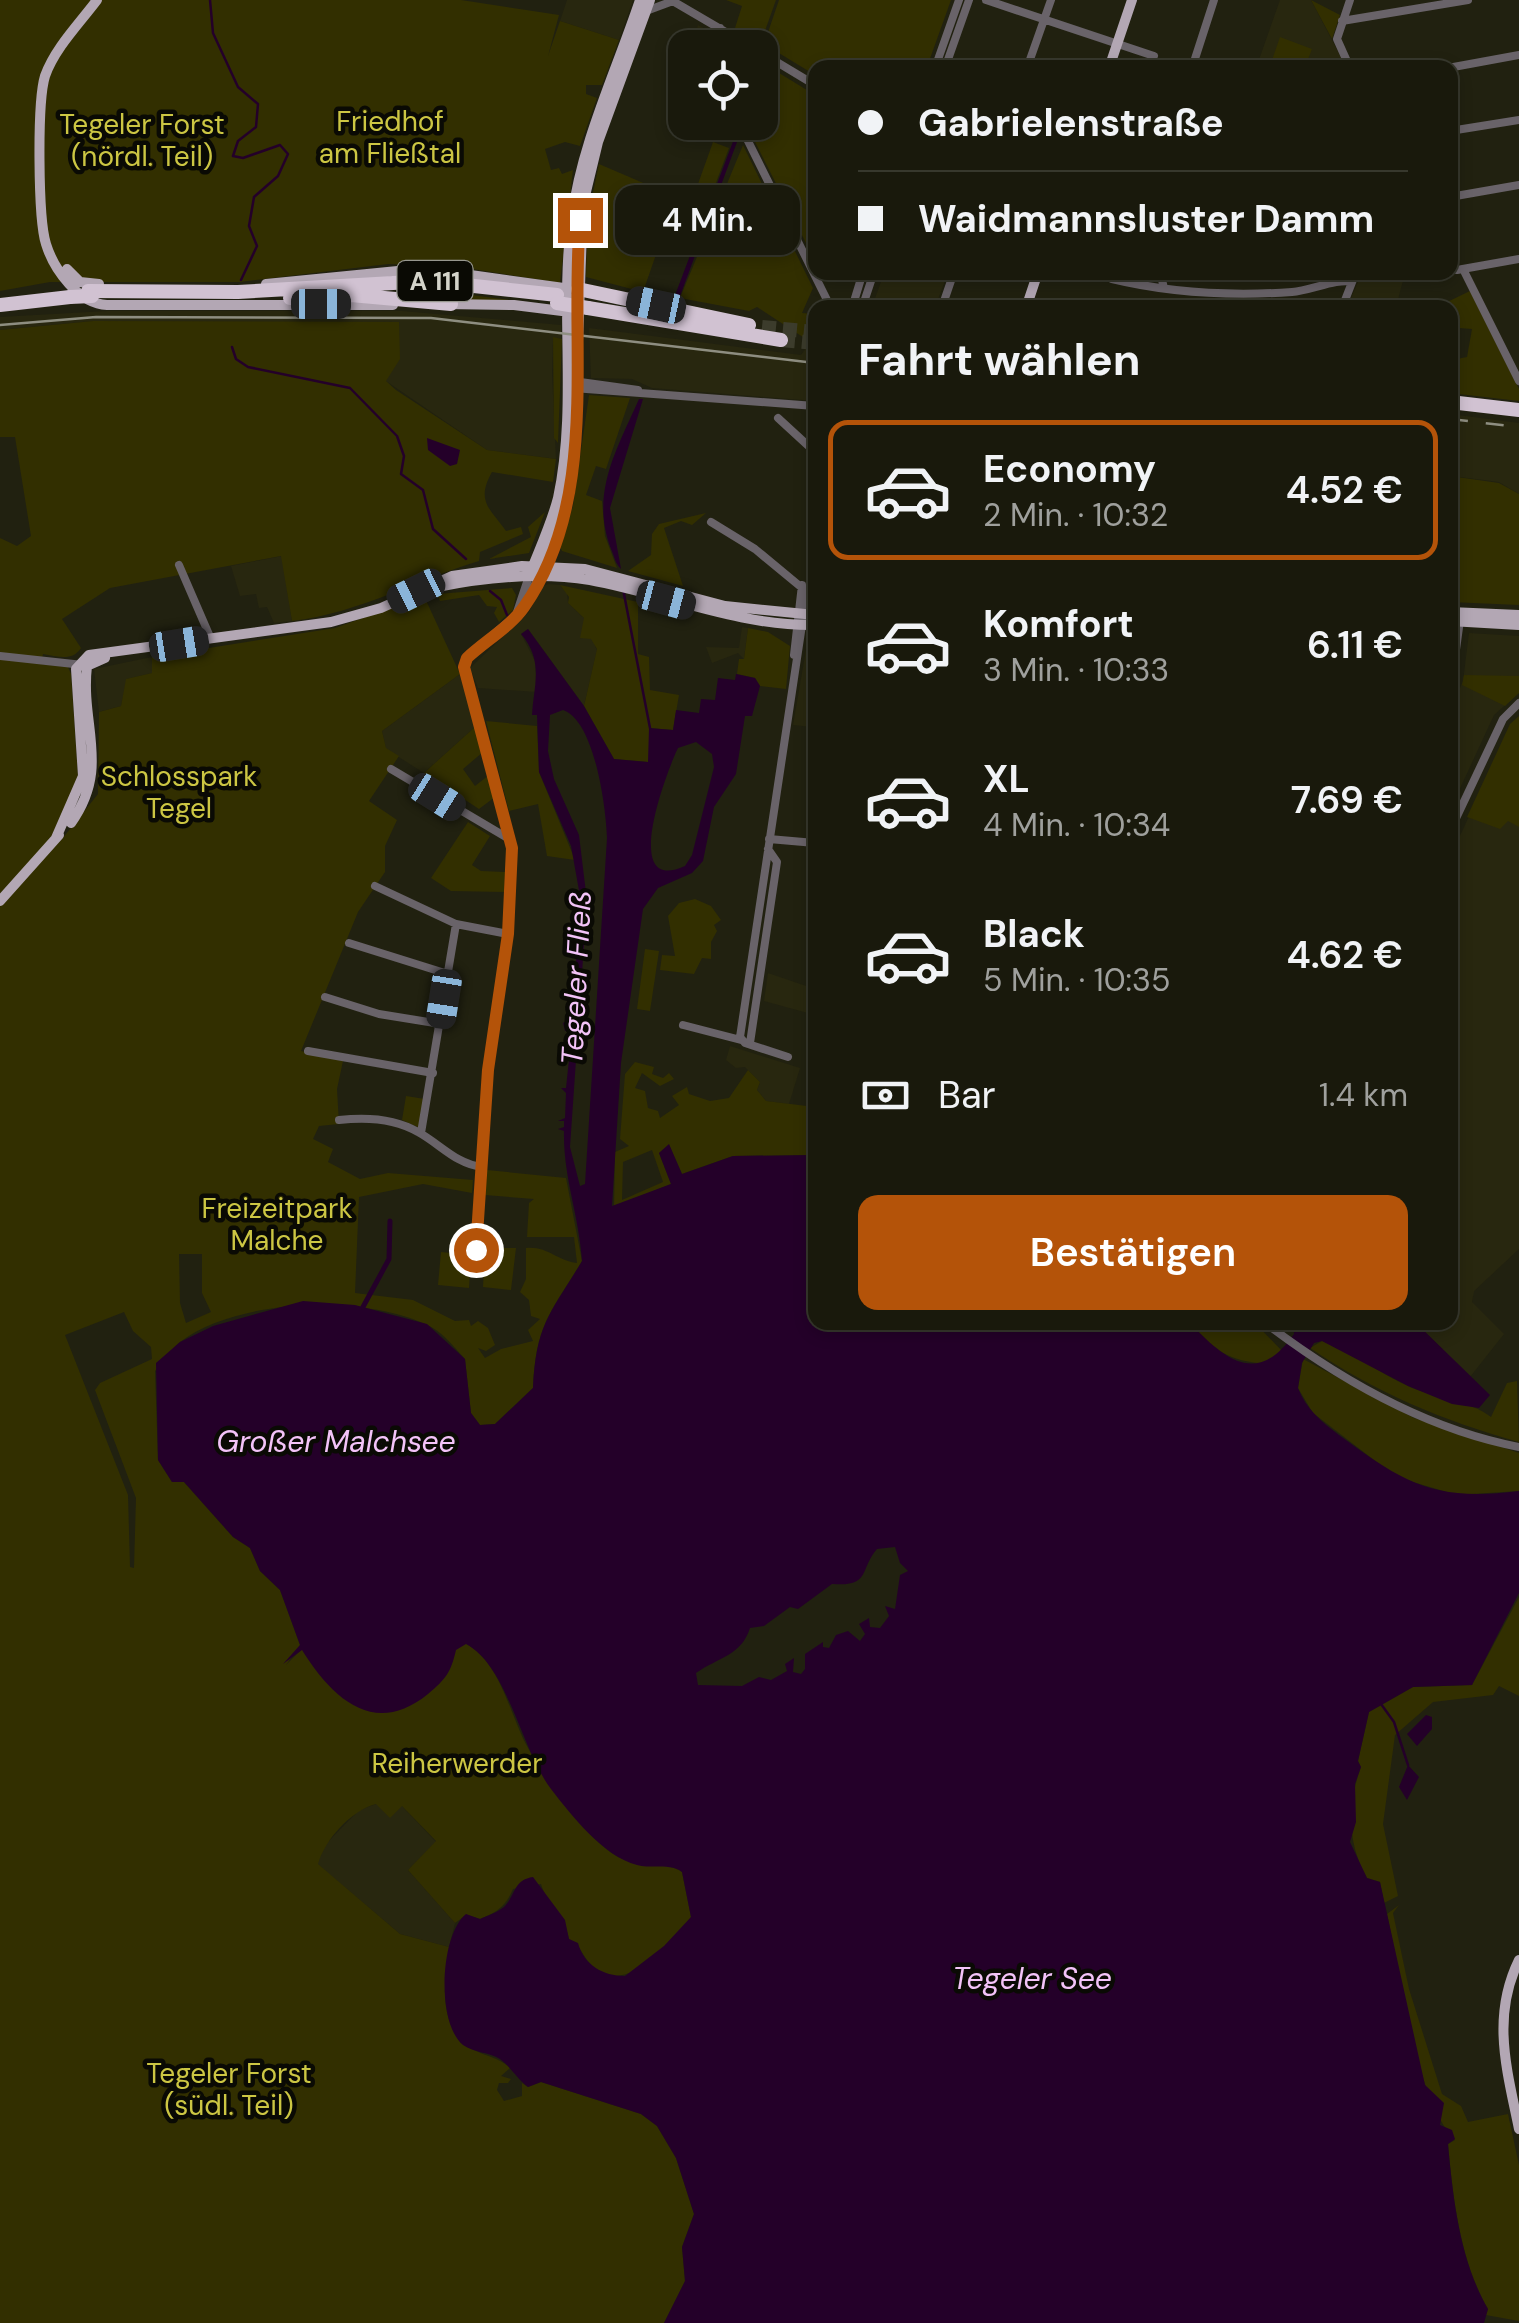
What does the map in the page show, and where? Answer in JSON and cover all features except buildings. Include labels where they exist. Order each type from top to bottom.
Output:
[{"type":"highway","points":[[312,287],[442,270]]},
{"type":"highway","name":"A 111","points":[[0,302],[67,294],[238,292],[428,281],[757,330],[781,340]]},
{"type":"highway","name":"A 111","points":[[90,294],[259,298],[425,288],[573,301]]},
{"type":"highway","points":[[259,298],[352,295],[452,304]]},
{"type":"highway","points":[[1458,407],[1519,414]]},
{"type":"main road","points":[[96,0],[56,55],[44,79],[44,224],[49,252],[70,283],[92,304],[573,301]]},
{"type":"main road","points":[[1111,60],[1132,0]]},
{"type":"main road","points":[[536,571],[552,546],[569,490],[573,301],[580,220],[590,172],[645,4]]},
{"type":"main road","points":[[44,224],[68,270],[88,284],[229,286],[378,269],[442,270],[573,301]]},
{"type":"main road","points":[[536,571],[558,498],[574,385]]},
{"type":"main road","points":[[552,546],[557,556],[621,583]]},
{"type":"main road","points":[[0,902],[56,838],[83,776],[82,665],[89,655],[331,622],[475,576],[585,569]]},
{"type":"main road","points":[[536,571],[621,583],[805,620]]},
{"type":"main road","points":[[1458,617],[1519,615]]},
{"type":"main road","points":[[1458,617],[1519,624]]},
{"type":"main road","points":[[1519,1960],[1506,1996],[1502,2036],[1519,2129]]},
{"type":"street","points":[[938,60],[958,0]]},
{"type":"street","points":[[949,60],[969,0]]},
{"type":"street","points":[[986,0],[1154,56]]},
{"type":"street","points":[[1030,60],[1051,0]]},
{"type":"street","points":[[1195,60],[1214,0]]},
{"type":"street","points":[[1346,60],[1336,38],[1350,0]]},
{"type":"street","points":[[1342,21],[1468,0]]},
{"type":"street","points":[[645,4],[672,1],[723,30]]},
{"type":"street","points":[[1458,66],[1519,55]]},
{"type":"street","points":[[778,63],[808,81]]},
{"type":"street","points":[[1458,130],[1519,120]]},
{"type":"street","points":[[747,140],[808,262]]},
{"type":"street","points":[[1458,196],[1519,186]]},
{"type":"street","points":[[1458,268],[1519,260]]},
{"type":"street","points":[[1463,269],[1519,381]]},
{"type":"street","points":[[1118,280],[1164,288],[1279,293],[1340,280]]},
{"type":"street","points":[[1162,280],[1164,288]]},
{"type":"street","points":[[574,385],[808,405]]},
{"type":"street","points":[[778,418],[808,446]]},
{"type":"street","points":[[711,522],[802,584],[807,592],[768,844],[777,862],[746,1041]]},
{"type":"street","points":[[180,565],[211,639]]},
{"type":"street","points":[[476,1250],[469,1250],[467,1245],[476,1238],[488,1070],[508,934],[511,840],[466,660],[516,616],[536,571]]},
{"type":"street","points":[[0,656],[82,665]]},
{"type":"street","points":[[1458,814],[1502,720],[1519,702]]},
{"type":"street","points":[[391,769],[511,840]]},
{"type":"street","points":[[768,844],[808,843]]},
{"type":"street","points":[[376,886],[456,924],[508,934]]},
{"type":"street","points":[[421,1133],[456,924]]},
{"type":"street","points":[[349,943],[448,974]]},
{"type":"street","points":[[324,997],[379,1014],[440,1024]]},
{"type":"street","points":[[684,1024],[788,1057]]},
{"type":"street","points":[[308,1051],[433,1073]]},
{"type":"street","points":[[338,1120],[380,1120],[421,1133],[460,1161],[482,1167]]},
{"type":"street","points":[[1274,1330],[1318,1360],[1434,1423],[1519,1448]]},
{"type":"shaded area","points":[[567,0],[633,0],[619,40],[560,21]]},
{"type":"shaded area","points":[[1280,0],[1311,0],[1342,60],[1259,60]]},
{"type":"shaded area","points":[[881,280],[945,280],[938,300],[874,300]]},
{"type":"shaded area","points":[[1359,280],[1403,280],[1398,300],[1350,300]]},
{"type":"shaded area","points":[[107,311],[402,311],[561,325],[561,339],[553,338],[556,459],[487,450],[386,381],[93,321],[0,330],[0,317]]},
{"type":"shaded area","points":[[589,328],[801,355],[808,345],[808,400],[652,388],[632,379],[591,378]]},
{"type":"shaded area","points":[[1458,415],[1519,423],[1519,494],[1499,482],[1458,477]]},
{"type":"shaded area","points":[[282,556],[292,621],[274,623],[267,607],[259,608],[256,594],[240,596],[231,566]]},
{"type":"shaded area","points":[[560,585],[567,593],[568,603],[584,618],[597,650],[584,706],[528,629],[521,634],[535,661],[537,692],[478,688],[470,668],[529,612],[542,586]]},
{"type":"shaded area","points":[[742,627],[748,628],[744,659],[738,653],[712,663],[706,647],[739,648]]},
{"type":"shaded area","points":[[1469,633],[1519,636],[1519,693],[1494,715],[1458,793],[1458,692]]},
{"type":"shaded area","points":[[808,638],[808,727],[793,725]]},
{"type":"shaded area","points":[[152,657],[152,673],[127,679],[121,706],[99,712],[94,669]]},
{"type":"shaded area","points":[[460,674],[476,726],[424,773],[386,749],[382,731]]},
{"type":"shaded area","points":[[1519,721],[1519,1249],[1474,1291],[1472,1302],[1504,1334],[1470,1377],[1423,1330],[1458,1330],[1458,840],[1510,729]]},
{"type":"shaded area","points":[[768,973],[808,987],[808,1013],[764,1001]]},
{"type":"shaded area","points":[[730,1046],[800,1068],[789,1104],[766,1101],[757,1090],[760,1082],[745,1067],[736,1068],[726,1060]]},
{"type":"shaded area","points":[[376,1804],[402,1806],[436,1842],[408,1870],[455,1923],[449,1947],[400,1934],[317,1864],[322,1848],[359,1810]]},
{"type":"green space","points":[[0,0],[461,0],[559,15],[548,56],[560,21],[619,40],[602,85],[586,85],[586,94],[597,98],[580,146],[565,142],[545,149],[551,170],[559,168],[562,174],[573,170],[560,283],[460,267],[388,264],[240,282],[50,282],[0,291]]},
{"type":"green space","points":[[726,0],[776,0],[765,30],[735,28],[742,6]]},
{"type":"green space","points":[[779,0],[951,0],[930,60],[808,60],[808,71],[778,53],[778,30],[769,30]]},
{"type":"green space","points":[[1311,0],[1340,15],[1332,39]]},
{"type":"green space","points":[[1280,37],[1312,49],[1308,60],[1272,60]]},
{"type":"green space","points":[[778,72],[808,91],[808,247],[754,140],[778,140]]},
{"type":"green space","points":[[713,142],[729,148],[699,228],[684,223]]},
{"type":"green space","points":[[743,145],[813,288],[802,313],[808,313],[808,340],[757,307],[749,311],[680,298]]},
{"type":"green space","points":[[599,164],[676,197],[643,292],[586,277],[588,216]]},
{"type":"green space","points":[[1470,291],[1519,389],[1519,401],[1458,394],[1458,359],[1467,357],[1472,329],[1458,327],[1458,300],[1451,300]]},
{"type":"green space","points":[[377,292],[456,293],[526,302],[437,300]]},
{"type":"green space","name":"Tegeler Forst (südl. Teil)","points":[[93,321],[399,322],[400,359],[386,381],[396,390],[487,450],[556,459],[553,482],[492,472],[485,491],[487,504],[506,531],[521,527],[523,534],[480,552],[479,561],[364,604],[292,621],[281,556],[110,588],[62,619],[81,648],[64,657],[43,654],[41,664],[68,667],[71,674],[78,777],[54,831],[62,839],[98,794],[99,712],[121,706],[126,679],[152,673],[152,657],[335,628],[424,596],[460,674],[382,731],[386,748],[399,756],[369,801],[397,820],[385,846],[385,872],[358,912],[301,1051],[343,1061],[337,1089],[339,1124],[319,1126],[313,1139],[333,1149],[328,1162],[360,1179],[388,1173],[473,1180],[472,1193],[423,1184],[359,1197],[355,1293],[413,1300],[455,1321],[469,1320],[471,1326],[478,1321],[488,1328],[495,1345],[486,1351],[478,1348],[485,1358],[501,1349],[533,1341],[528,1330],[540,1319],[531,1316],[529,1300],[520,1292],[526,1279],[526,1248],[577,1263],[574,1237],[527,1237],[529,1203],[534,1199],[485,1195],[487,1170],[566,1178],[582,1261],[541,1334],[533,1388],[495,1424],[480,1425],[471,1413],[465,1359],[431,1327],[368,1308],[335,1305],[266,1309],[205,1327],[173,1348],[155,1371],[158,1460],[172,1482],[184,1482],[233,1537],[250,1548],[260,1571],[280,1590],[300,1645],[286,1665],[302,1649],[456,1649],[465,1643],[496,1676],[535,1760],[584,1827],[623,1859],[682,1872],[691,1917],[656,1955],[619,1976],[607,1975],[590,1964],[569,1939],[541,1884],[513,1889],[504,1904],[491,1914],[480,1919],[466,1915],[455,1923],[408,1870],[436,1841],[402,1806],[390,1818],[376,1804],[357,1813],[333,1836],[318,1864],[400,1934],[449,1947],[445,1990],[449,2018],[462,2041],[510,2068],[501,2076],[511,2079],[499,2083],[497,2090],[504,2101],[522,2096],[522,2083],[528,2087],[541,2082],[641,2114],[657,2126],[676,2158],[694,2214],[682,2247],[685,2281],[664,2323],[0,2323],[0,538],[17,546],[31,536],[15,437],[0,437],[0,330]],"holes":[[[179,1254],[202,1254],[202,1293],[211,1312],[186,1323],[180,1303]],[[124,1312],[133,1331],[151,1347],[152,1359],[100,1383],[95,1390],[136,1498],[134,1568],[130,1567],[128,1495],[65,1335]]]},
{"type":"green space","points":[[553,337],[562,339],[558,443],[554,438]]},
{"type":"green space","points":[[589,395],[630,398],[606,469],[596,466],[586,495],[602,501],[605,536],[617,568],[562,551],[560,547],[573,506]]},
{"type":"green space","points":[[1458,477],[1499,483],[1519,494],[1519,605],[1458,602]]},
{"type":"green space","points":[[545,512],[529,553],[489,559],[531,537],[528,527]]},
{"type":"green space","points":[[706,513],[692,525],[681,521],[664,528],[683,586],[628,571],[651,555],[652,534],[659,524]]},
{"type":"green space","points":[[560,585],[638,602],[638,654],[649,657],[650,690],[679,695],[673,730],[649,728],[649,762],[614,759],[584,706],[597,649],[591,639],[580,638],[584,618],[568,603],[569,597]]},
{"type":"green space","points":[[512,588],[516,595],[513,610],[499,622],[494,613],[497,607],[487,606],[479,595],[440,601],[437,594]]},
{"type":"green space","points":[[748,628],[768,632],[790,646],[786,689],[760,686],[755,678],[737,674],[739,659],[744,659]]},
{"type":"green space","points":[[1464,675],[1519,676],[1519,693],[1505,706],[1462,685]]},
{"type":"green space","points":[[1519,716],[1519,827],[1508,821],[1500,829],[1467,817],[1510,724]]},
{"type":"green space","points":[[486,721],[537,726],[539,772],[575,860],[547,856],[538,804],[509,811]]},
{"type":"green space","points":[[476,726],[483,752],[463,769],[475,786],[489,775],[495,797],[479,809],[424,773]]},
{"type":"green space","points":[[468,822],[490,836],[472,865],[481,871],[505,872],[504,892],[451,891],[431,878]]},
{"type":"green space","points":[[695,899],[711,906],[721,920],[714,925],[717,931],[711,942],[711,959],[702,958],[694,974],[660,970],[662,955],[675,956],[668,916],[679,903]]},
{"type":"green space","points":[[645,949],[659,951],[650,1011],[637,1009]]},
{"type":"green space","points":[[635,1062],[654,1067],[652,1074],[663,1078],[669,1073],[674,1079],[660,1086],[642,1073],[635,1088],[645,1091],[648,1108],[658,1111],[660,1118],[679,1105],[672,1096],[687,1087],[689,1094],[710,1101],[729,1098],[748,1070],[760,1082],[757,1090],[766,1101],[808,1106],[808,1155],[733,1156],[682,1174],[669,1145],[659,1153],[671,1184],[614,1207],[615,1152],[629,1146],[620,1139],[625,1074]],"holes":[[[652,1150],[663,1182],[622,1200],[623,1162]]]},
{"type":"green space","points":[[406,1096],[425,1099],[420,1128],[402,1120]]},
{"type":"green space","points":[[485,1248],[516,1248],[511,1290],[483,1287]]},
{"type":"green space","points":[[441,1252],[471,1255],[469,1288],[438,1285]]},
{"type":"green space","points":[[1198,1330],[1262,1330],[1282,1351],[1268,1363],[1256,1363],[1234,1358],[1207,1341]]},
{"type":"green space","points":[[1322,1341],[1408,1386],[1491,1417],[1507,1383],[1517,1381],[1519,1442],[1437,1415],[1384,1392],[1310,1348]]},
{"type":"green space","points":[[1303,1359],[1414,1418],[1519,1453],[1519,1491],[1457,1495],[1396,1477],[1313,1413],[1298,1388]]},
{"type":"green space","points":[[1519,1597],[1519,1696],[1499,1686],[1493,1695],[1433,1702],[1395,1735],[1383,1824],[1398,1896],[1384,1903],[1380,1882],[1367,1878],[1360,1865],[1351,1824],[1353,1795],[1361,1767],[1358,1761],[1369,1712],[1413,1687],[1472,1685]]},
{"type":"green space","points":[[1399,1905],[1393,1913],[1409,1989],[1442,2094],[1461,2106],[1468,2122],[1508,2114],[1519,2165],[1519,2321],[1486,2315],[1488,2309],[1464,2250],[1448,2144],[1455,2140],[1441,2121],[1419,2066],[1387,1914]]},
{"type":"water","points":[[734,140],[738,140],[679,299],[674,298]]},
{"type":"water","points":[[639,399],[643,399],[610,508],[621,569],[605,529],[605,491],[614,455]]},
{"type":"water","points":[[427,438],[460,450],[457,464],[450,466],[428,450]]},
{"type":"water","name":"Tegeler See","points":[[528,629],[584,706],[614,759],[648,762],[649,728],[673,730],[676,710],[699,713],[701,699],[715,700],[718,678],[735,680],[736,674],[755,678],[760,686],[752,716],[745,716],[736,774],[714,807],[703,861],[692,873],[658,888],[643,909],[621,1063],[612,1206],[671,1184],[659,1153],[669,1144],[682,1174],[733,1156],[808,1155],[808,1330],[1197,1330],[1229,1357],[1255,1363],[1268,1360],[1281,1350],[1294,1330],[1423,1330],[1490,1395],[1479,1408],[1452,1404],[1322,1341],[1314,1343],[1302,1363],[1298,1388],[1310,1409],[1327,1425],[1402,1477],[1442,1491],[1465,1494],[1519,1491],[1519,1593],[1472,1685],[1413,1687],[1369,1712],[1358,1761],[1361,1767],[1355,1784],[1356,1822],[1350,1842],[1367,1878],[1380,1882],[1425,2085],[1444,2103],[1440,2125],[1452,2130],[1455,2139],[1448,2144],[1455,2208],[1464,2250],[1488,2309],[1484,2323],[664,2323],[685,2281],[682,2247],[694,2214],[676,2158],[657,2126],[641,2114],[541,2082],[528,2087],[500,2059],[467,2048],[454,2034],[445,1999],[447,1959],[457,1925],[466,1914],[480,1919],[499,1911],[518,1885],[533,1877],[565,1920],[569,1939],[578,1943],[590,1963],[609,1974],[625,1976],[664,1946],[691,1917],[682,1872],[624,1860],[578,1823],[540,1772],[493,1670],[466,1644],[456,1650],[447,1675],[434,1689],[408,1707],[390,1712],[372,1712],[341,1697],[302,1650],[283,1664],[300,1645],[280,1590],[260,1571],[250,1548],[233,1537],[184,1482],[172,1482],[158,1460],[156,1363],[180,1342],[213,1326],[303,1301],[355,1305],[427,1324],[465,1359],[471,1413],[480,1425],[495,1424],[533,1388],[542,1333],[582,1261],[564,1131],[558,1129],[564,1127],[564,1121],[558,1121],[565,1118],[566,1093],[561,1088],[566,1088],[572,1031],[565,1031],[563,1023],[568,1020],[572,1025],[580,896],[571,846],[539,772],[537,715],[532,715],[535,665],[521,634]],"holes":[[[563,710],[574,717],[591,747],[607,838],[585,1184],[580,1186],[570,1147],[587,901],[579,835],[554,779],[548,751],[550,715]],[[696,742],[712,754],[714,767],[692,855],[685,866],[665,870],[654,863],[653,825],[678,748]],[[895,1547],[900,1563],[908,1571],[900,1575],[895,1609],[885,1606],[889,1616],[880,1628],[870,1627],[869,1618],[859,1624],[865,1634],[860,1641],[848,1631],[836,1635],[829,1648],[823,1647],[823,1642],[805,1654],[801,1674],[793,1672],[794,1658],[785,1664],[787,1671],[771,1680],[759,1677],[742,1686],[698,1685],[696,1673],[735,1650],[750,1628],[764,1626],[790,1607],[798,1609],[832,1584],[859,1580],[877,1549]]]},
{"type":"water","points":[[1426,1715],[1432,1717],[1432,1729],[1417,1746],[1407,1734]]},
{"type":"water","points":[[1408,1765],[1419,1777],[1407,1800],[1399,1787]]},
{"type":"waterway","name":"Tegeler Fließ","points":[[210,0],[213,33],[238,87],[258,104],[256,127],[238,141],[233,156],[243,158],[280,145],[288,154],[278,176],[254,197],[249,226],[257,246],[241,280]]},
{"type":"waterway","name":"Tegeler Fließ","points":[[232,347],[236,359],[248,367],[350,388],[397,436],[404,456],[401,474],[423,490],[433,529],[466,559]]},
{"type":"waterway","points":[[623,589],[650,728]]},
{"type":"waterway","name":"Tegeler Fließ","points":[[490,591],[501,600],[507,615]]},
{"type":"waterway","points":[[363,1307],[389,1259],[390,1221]]},
{"type":"waterway","points":[[1381,1704],[1394,1722],[1408,1765]]},
{"type":"tunnel","points":[[762,327],[808,331]]},
{"type":"tunnel","points":[[781,340],[808,342]]},
{"type":"tram line","points":[[0,325],[96,317],[431,318],[808,362]]},
{"type":"railway","points":[[1458,420],[1519,427]]},
{"type":"route","points":[[476,1250],[488,1070],[508,934],[512,848],[464,667],[467,658],[522,610],[536,585],[564,510],[577,416],[580,220]]},
{"type":"park label","name":"Friedhof am Fließtal","points":[[390,137]]},
{"type":"park label","name":"Tegeler Forst (nördl. Teil)","points":[[142,140]]},
{"type":"park label","name":"Schlosspark Tegel","points":[[179,792]]},
{"type":"park label","name":"Freizeitpark Malche","points":[[277,1224]]},
{"type":"park label","name":"Reiherwerder","points":[[457,1763]]},
{"type":"water label","name":"Großer Malchsee","points":[[336,1441]]}]
